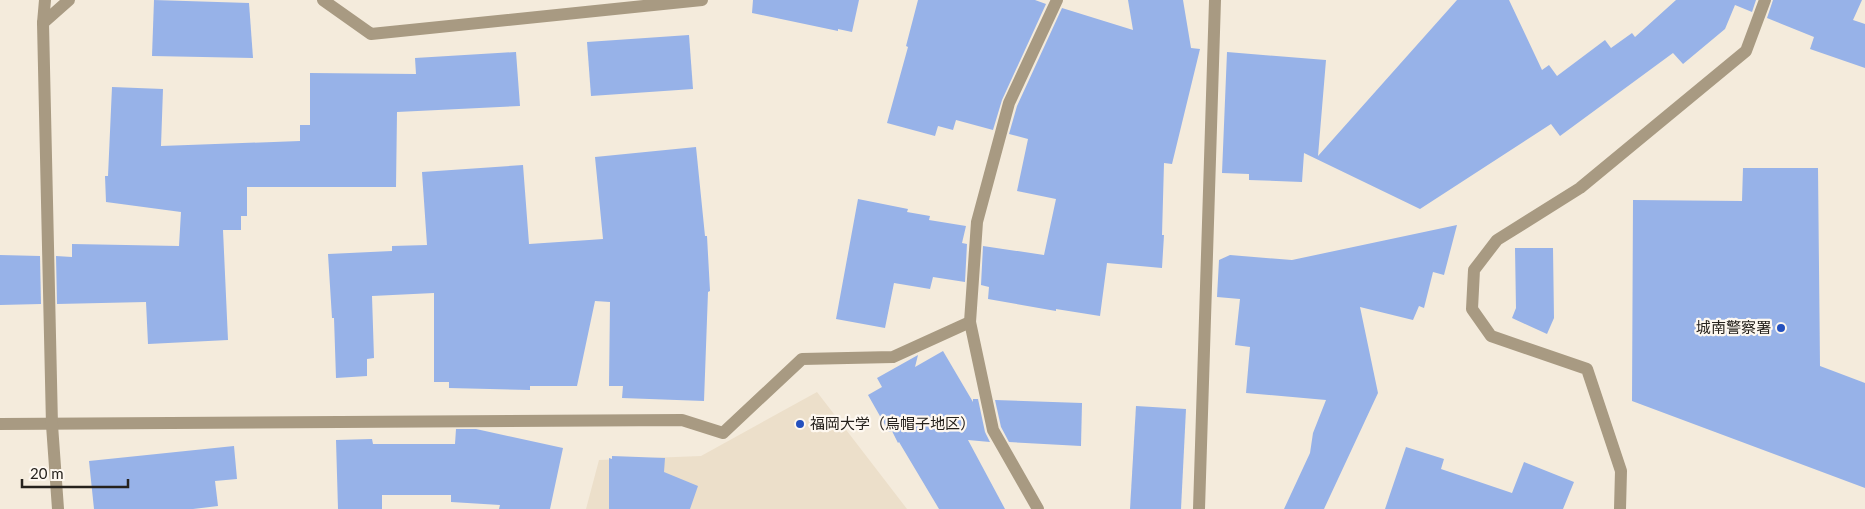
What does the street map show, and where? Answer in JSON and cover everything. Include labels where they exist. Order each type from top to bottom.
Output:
[{"type":"street","points":[[45,0],[43,23],[52,425],[58,509]]},
{"type":"street","points":[[43,23],[70,0]]},
{"type":"street","points":[[324,0],[372,34],[702,0]]},
{"type":"street","points":[[1038,509],[994,430],[970,322],[977,222],[1009,103],[1058,0]]},
{"type":"street","points":[[1199,509],[1215,0]]},
{"type":"street","points":[[1620,509],[1621,471],[1587,369],[1490,336],[1472,309],[1474,270],[1497,240],[1580,188],[1746,51],[1765,0]]},
{"type":"street","points":[[0,424],[682,420],[723,433],[802,360],[893,357],[970,322]]},
{"type":"shaded area","name":"福岡大学（烏帽子地区）","points":[[817,392],[907,509],[586,509],[599,460],[701,456]]},
{"type":"building","points":[[154,0],[249,3],[253,58],[152,56]]},
{"type":"building","points":[[753,0],[859,0],[852,32],[838,29],[838,31],[752,13]]},
{"type":"building","points":[[918,0],[1035,0],[1046,4],[1002,100],[993,130],[956,120],[953,130],[938,126],[935,136],[887,123],[908,47],[906,46]]},
{"type":"building","points":[[1128,0],[1183,0],[1191,48],[1200,49],[1172,164],[1164,163],[1162,268],[1107,263],[1100,316],[1056,309],[1056,311],[988,299],[989,287],[981,285],[983,246],[1044,255],[1056,199],[1017,191],[1028,139],[1009,134],[1017,106],[1062,8],[1133,30]]},
{"type":"building","points":[[1457,0],[1509,0],[1542,70],[1549,65],[1557,76],[1605,40],[1611,48],[1632,33],[1635,37],[1676,0],[1756,0],[1752,12],[1735,5],[1725,29],[1683,64],[1673,53],[1560,136],[1551,124],[1420,209],[1304,153],[1302,182],[1249,180],[1249,174],[1222,173],[1227,52],[1326,60],[1318,156]]},
{"type":"building","points":[[1773,0],[1862,0],[1853,20],[1865,24],[1865,68],[1810,49],[1814,37],[1767,18]]},
{"type":"building","points":[[689,35],[693,89],[591,96],[587,42]]},
{"type":"building","points":[[516,52],[520,106],[397,112],[396,187],[247,187],[247,216],[241,216],[241,230],[223,230],[228,340],[148,344],[146,302],[57,304],[56,256],[72,257],[72,244],[179,246],[181,212],[106,202],[105,176],[108,176],[112,87],[163,89],[161,146],[300,141],[300,125],[310,125],[310,73],[416,74],[415,58]]},
{"type":"building","points":[[696,147],[705,236],[707,236],[710,291],[708,292],[704,401],[622,398],[623,386],[609,386],[610,302],[595,301],[577,386],[530,386],[530,390],[449,388],[449,382],[434,382],[434,293],[372,296],[374,358],[367,359],[367,376],[336,378],[334,318],[332,318],[328,254],[392,251],[392,246],[427,245],[422,172],[523,165],[529,244],[603,239],[595,157]]},
{"type":"building","points":[[1743,168],[1818,168],[1820,366],[1865,383],[1865,488],[1632,401],[1633,200],[1742,201]]},
{"type":"building","points":[[858,199],[908,209],[907,212],[930,216],[929,220],[966,226],[962,243],[967,244],[965,282],[933,277],[930,289],[894,283],[885,328],[836,319]]},
{"type":"building","points":[[1457,225],[1444,275],[1433,272],[1424,308],[1419,306],[1413,320],[1360,307],[1378,393],[1324,509],[1284,509],[1310,453],[1313,433],[1326,400],[1246,393],[1250,347],[1235,345],[1240,299],[1217,297],[1219,260],[1230,255],[1292,260]]},
{"type":"building","points":[[1515,248],[1553,248],[1554,318],[1547,334],[1512,318],[1516,308]]},
{"type":"building","points":[[0,255],[40,256],[41,304],[0,305]]},
{"type":"building","points":[[943,351],[973,402],[973,399],[978,399],[985,432],[990,442],[968,440],[1005,509],[939,509],[892,431],[889,432],[868,395],[882,387],[877,378],[918,355],[915,367]]},
{"type":"building","points":[[995,400],[1082,403],[1081,446],[1009,442],[1001,427]]},
{"type":"building","points":[[1136,406],[1186,409],[1181,509],[1130,509]]},
{"type":"building","points":[[456,429],[476,429],[563,448],[550,509],[499,509],[500,505],[451,502],[451,495],[382,495],[382,509],[338,509],[336,440],[372,439],[373,444],[455,444]]},
{"type":"building","points":[[234,446],[237,479],[215,481],[218,506],[193,509],[94,509],[89,461]]},
{"type":"building","points":[[1406,447],[1444,459],[1441,469],[1512,493],[1524,462],[1574,482],[1563,509],[1385,509]]},
{"type":"building","points":[[612,456],[665,458],[664,472],[698,486],[690,509],[609,509],[609,458],[612,459]]},
{"type":"place","name":"城南警察署","points":[[1781,328]]},
{"type":"place","name":"福岡大学（烏帽子地区）","points":[[800,424]]}]
